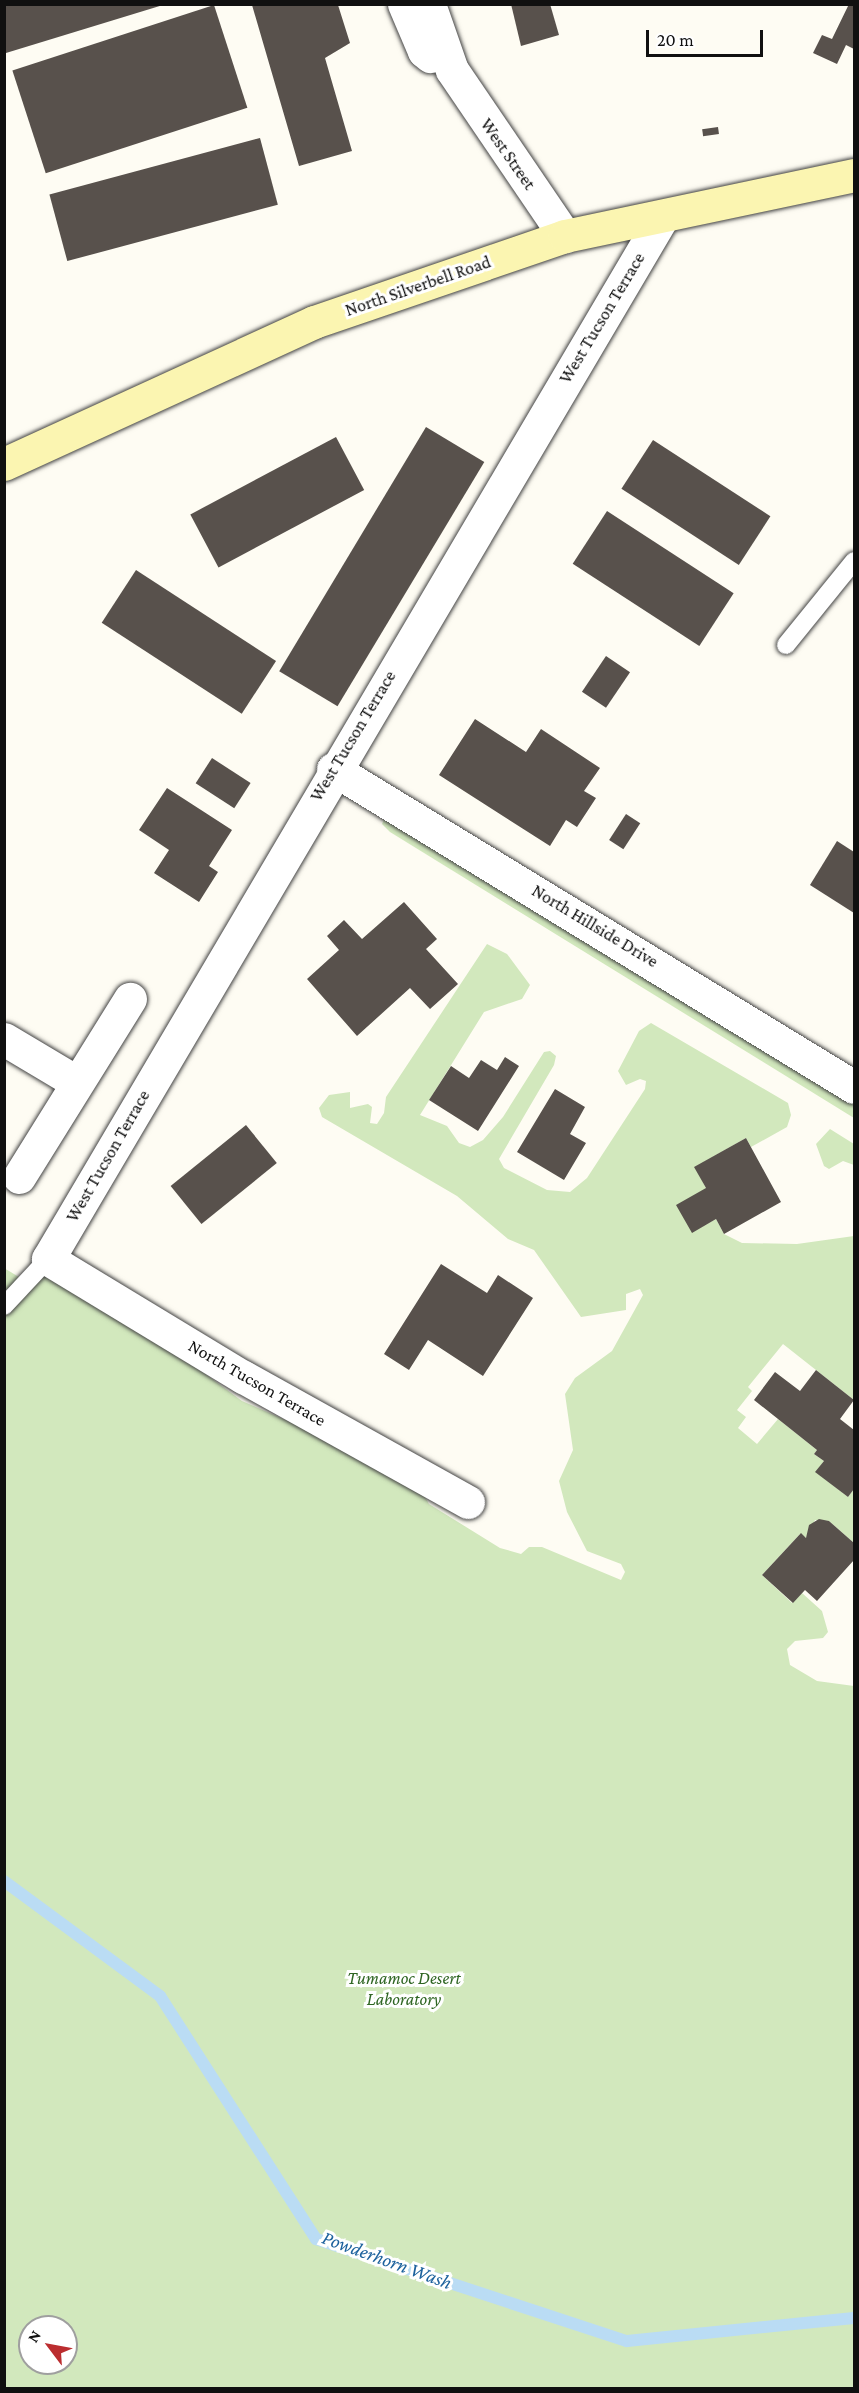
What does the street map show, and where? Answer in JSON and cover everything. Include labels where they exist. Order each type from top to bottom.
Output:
[{"type":"main road","name":"North Silverbell Road","points":[[4,464],[314,322],[565,236],[854,178]]},
{"type":"street","name":"West Street","points":[[404,4],[424,51],[452,70]]},
{"type":"street","name":"West Street","points":[[429,4],[452,70],[565,236]]},
{"type":"street","name":"West Tucson Terrace","points":[[48,1259],[333,769],[663,216]]},
{"type":"street","name":"North Hillside Drive","points":[[333,769],[855,1087]]},
{"type":"street","points":[[19,1177],[130,999]]},
{"type":"street","points":[[4,1039],[76,1083]]},
{"type":"street","name":"North Tucson Terrace","points":[[48,1259],[243,1377],[468,1502]]},
{"type":"lane","points":[[786,645],[855,561]]},
{"type":"lane","points":[[4,1306],[48,1259]]},
{"type":"green space","points":[[386,815],[854,1101],[854,1118],[390,832],[382,824]]},
{"type":"green space","name":"Tumamoc Desert Laboratory","points":[[487,944],[507,954],[530,985],[522,999],[484,1012],[420,1115],[447,1126],[459,1143],[470,1147],[483,1140],[503,1117],[544,1052],[550,1051],[556,1056],[554,1065],[499,1159],[504,1168],[547,1190],[570,1192],[587,1178],[645,1089],[646,1081],[640,1079],[626,1085],[618,1071],[639,1031],[651,1023],[788,1103],[791,1115],[787,1127],[751,1147],[746,1138],[695,1167],[706,1188],[692,1232],[716,1219],[724,1234],[742,1243],[797,1244],[854,1236],[854,1400],[783,1344],[748,1387],[752,1391],[737,1410],[746,1417],[738,1428],[757,1444],[778,1419],[817,1450],[814,1454],[824,1461],[816,1472],[848,1497],[854,1489],[854,1543],[829,1521],[815,1520],[806,1538],[800,1534],[762,1575],[792,1603],[802,1593],[822,1611],[828,1632],[823,1638],[795,1641],[787,1649],[790,1665],[817,1681],[854,1686],[854,2388],[5,2388],[4,1268],[34,1286],[45,1268],[162,1342],[242,1401],[318,1434],[421,1490],[429,1504],[500,1548],[521,1554],[529,1547],[542,1547],[621,1580],[625,1572],[621,1564],[587,1551],[567,1512],[559,1481],[573,1450],[565,1394],[575,1378],[612,1351],[643,1295],[640,1289],[626,1294],[626,1310],[581,1317],[534,1250],[508,1239],[457,1196],[322,1117],[319,1108],[329,1095],[350,1092],[350,1108],[368,1104],[372,1107],[370,1123],[377,1124],[384,1113],[386,1097]]},
{"type":"green space","points":[[830,1129],[854,1144],[854,1165],[843,1161],[829,1169],[824,1166],[816,1144]]},
{"type":"building","points":[[511,4],[550,4],[559,35],[521,46]]},
{"type":"building","points":[[849,4],[854,4],[854,49],[846,45],[837,64],[813,53],[822,35],[832,39]]},
{"type":"building","points":[[4,5],[163,5],[6,53]]},
{"type":"building","points":[[214,5],[247,108],[46,173],[12,71]]},
{"type":"building","points":[[252,5],[338,5],[350,43],[325,58],[352,151],[299,166]]},
{"type":"building","points":[[718,127],[719,134],[703,136],[702,129]]},
{"type":"building","points":[[260,138],[278,205],[67,261],[49,194]]},
{"type":"building","points":[[426,427],[484,462],[338,706],[279,671]]},
{"type":"building","points":[[336,437],[364,490],[218,567],[190,514]]},
{"type":"building","points":[[653,440],[770,516],[739,565],[621,489]]},
{"type":"building","points":[[607,511],[734,593],[699,646],[573,564]]},
{"type":"building","points":[[136,570],[276,661],[242,714],[102,623]]},
{"type":"building","points":[[606,656],[630,672],[606,708],[582,692]]},
{"type":"building","points":[[475,719],[526,752],[541,729],[600,768],[584,791],[596,798],[577,827],[566,820],[550,846],[439,775]]},
{"type":"building","points":[[212,758],[251,783],[234,808],[196,783]]},
{"type":"building","points":[[167,788],[232,830],[209,866],[218,872],[199,902],[154,873],[169,850],[139,830]]},
{"type":"building","points":[[626,814],[640,823],[623,849],[609,840]]},
{"type":"building","points":[[837,841],[854,852],[854,913],[810,885]]},
{"type":"building","points":[[404,902],[437,939],[426,949],[458,984],[430,1009],[410,988],[357,1036],[307,979],[339,950],[327,936],[344,920],[362,939]]},
{"type":"building","points":[[505,1057],[519,1066],[478,1131],[429,1100],[451,1066],[469,1078],[481,1060],[497,1070]]},
{"type":"building","points":[[555,1089],[585,1107],[570,1134],[586,1143],[564,1180],[517,1152]]},
{"type":"building","points":[[246,1125],[277,1163],[201,1224],[171,1186]]},
{"type":"building","points":[[746,1138],[781,1202],[724,1234],[716,1219],[692,1233],[676,1205],[706,1188],[694,1167]]},
{"type":"building","points":[[441,1264],[487,1293],[498,1275],[533,1298],[483,1376],[428,1340],[409,1370],[384,1354]]},
{"type":"building","points":[[816,1370],[854,1400],[840,1419],[854,1430],[854,1489],[848,1497],[815,1472],[824,1461],[814,1454],[817,1450],[754,1400],[775,1372],[800,1391]]},
{"type":"building","points":[[819,1519],[829,1521],[854,1543],[854,1560],[817,1601],[805,1590],[793,1603],[762,1575],[801,1533],[806,1538],[809,1525]]},
{"type":"waterway","name":"Powderhorn Wash","points":[[4,1881],[160,1996],[316,2239],[627,2341],[854,2318]]}]
